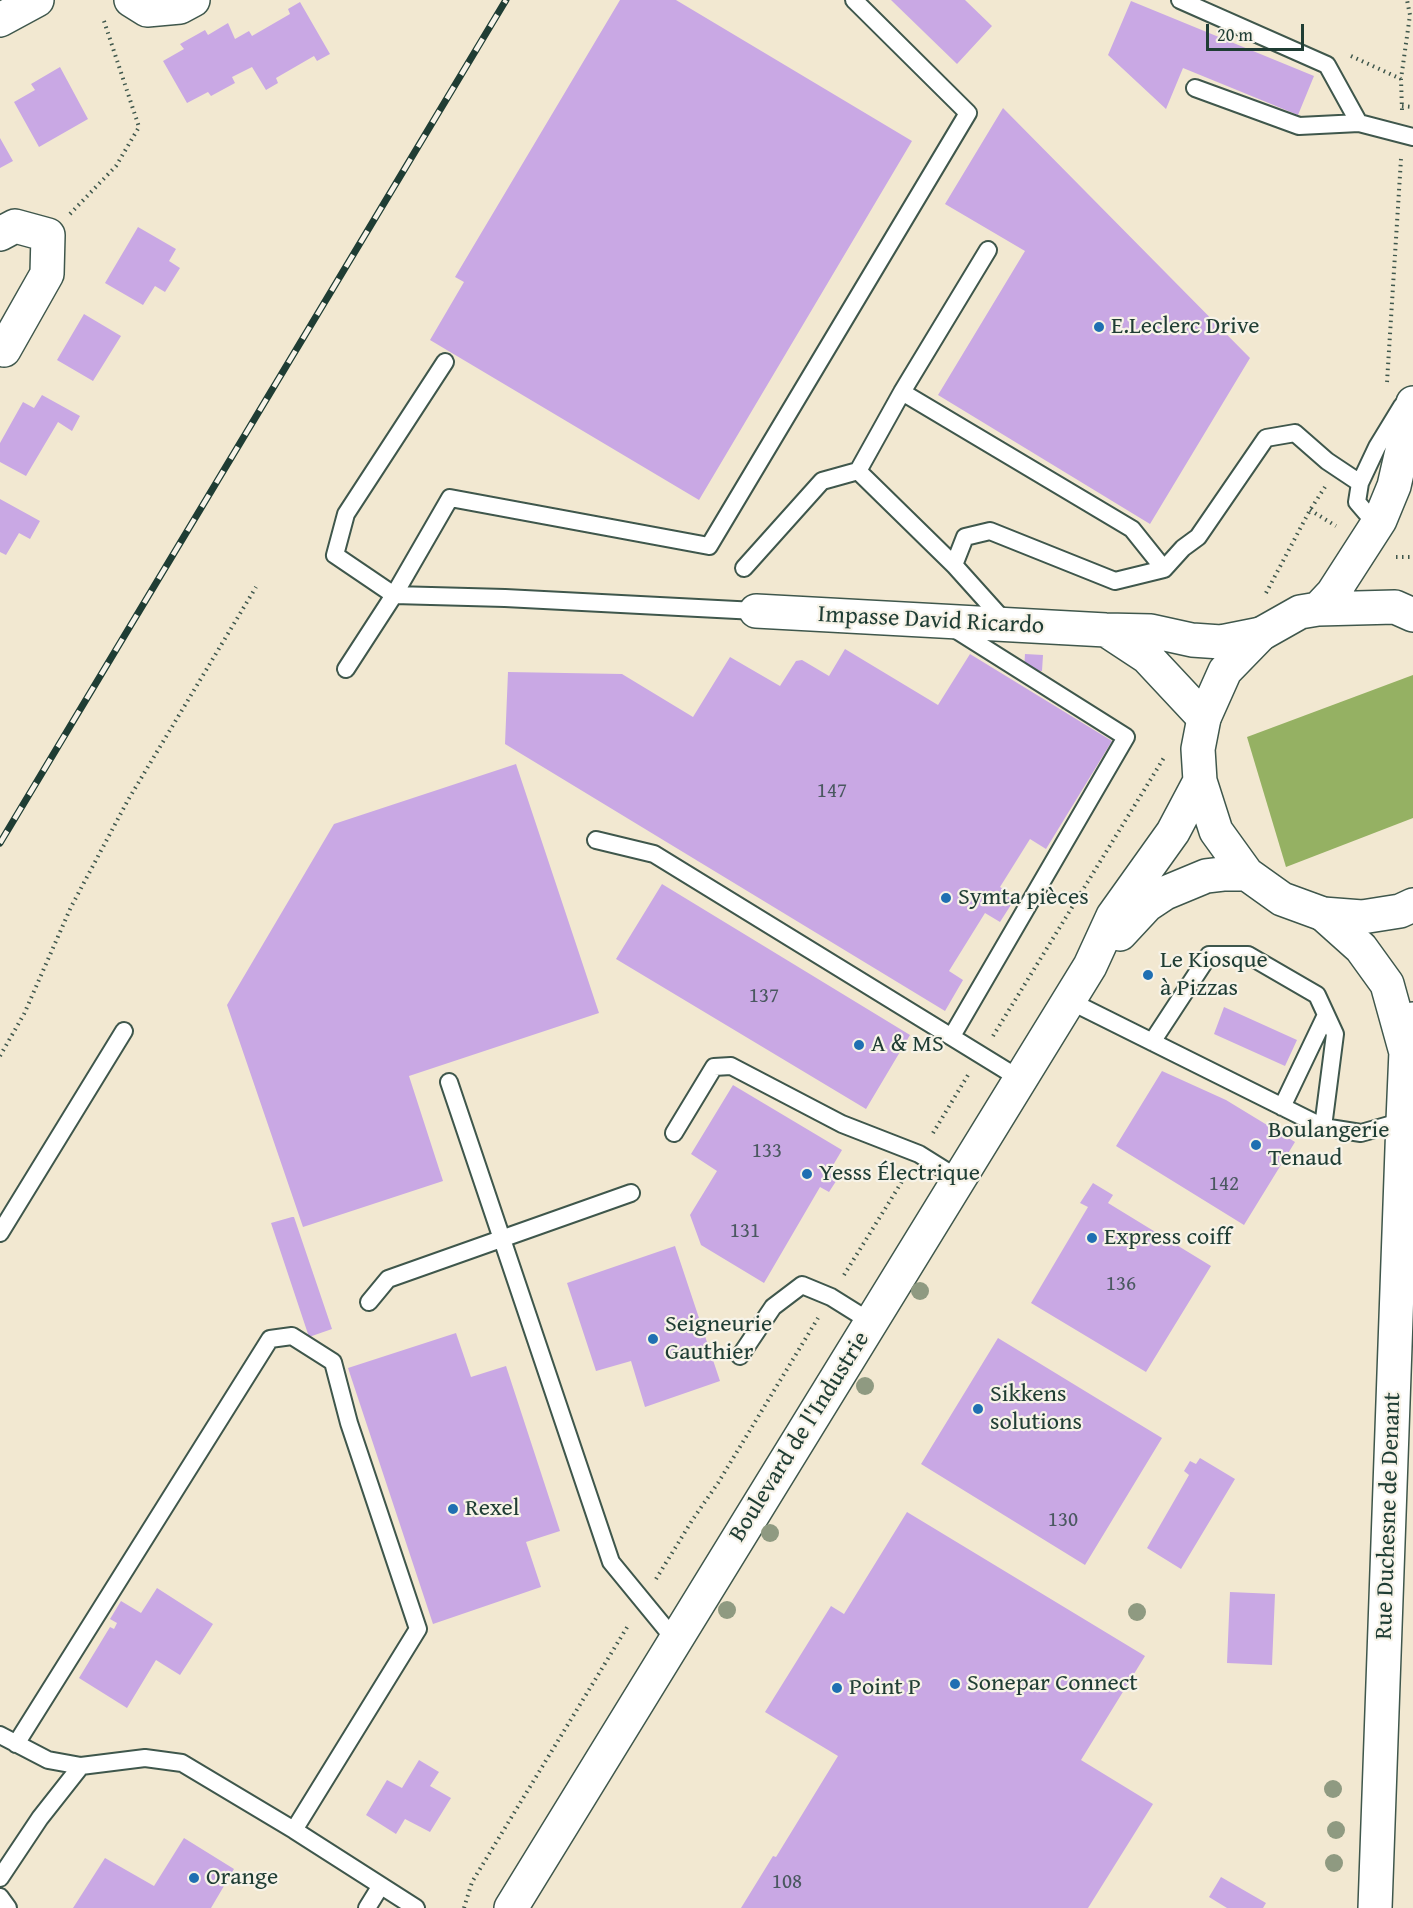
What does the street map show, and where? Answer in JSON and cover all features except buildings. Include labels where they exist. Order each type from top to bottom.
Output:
[{"type":"main road","points":[[0,20],[37,0]]},
{"type":"main road","points":[[131,0],[147,10],[180,6],[193,0]]},
{"type":"main road","points":[[0,234],[15,226],[48,236],[48,274],[4,350]]},
{"type":"main road","points":[[1318,609],[1333,593],[1380,520],[1394,486],[1413,403]]},
{"type":"main road","points":[[1413,615],[1395,607],[1318,609],[1300,612],[1261,634],[1225,671],[1204,718],[1198,749],[1200,781],[1216,831],[1247,874],[1282,899],[1323,914],[1362,917],[1400,911],[1413,906]]},
{"type":"main road","name":"Impasse David Ricardo","points":[[756,611],[1151,631],[1192,640],[1221,642],[1261,634]]},
{"type":"main road","points":[[1106,630],[1147,657],[1204,718]]},
{"type":"main road","name":"Boulevard de l'Industrie","points":[[511,1908],[1090,966],[1113,916],[1173,832],[1200,781]]},
{"type":"main road","name":"Boulevard de l'Industrie","points":[[1090,966],[1146,905],[1165,893],[1206,876],[1247,874]]},
{"type":"main road","name":"Rue Duchesne de Denant","points":[[1323,914],[1361,948],[1387,984],[1406,1051]]},
{"type":"main road","name":"Rue Duchesne de Denant","points":[[1375,1908],[1403,1121],[1406,1051],[1413,1019]]},
{"type":"lane","points":[[346,669],[394,595],[450,498],[709,546],[968,113],[854,0]]},
{"type":"lane","points":[[1180,0],[1327,65],[1359,123]]},
{"type":"lane","points":[[1195,88],[1299,126],[1359,123],[1408,136]]},
{"type":"lane","points":[[744,568],[822,481],[858,471],[902,392],[988,250]]},
{"type":"lane","points":[[445,362],[346,514],[335,555],[394,595],[505,598],[756,611]]},
{"type":"lane","points":[[1380,520],[1369,516],[1357,502],[1360,483],[1377,447],[1413,388]]},
{"type":"lane","points":[[902,392],[1132,528],[1164,569]]},
{"type":"lane","points":[[954,565],[965,537],[990,531],[1115,581],[1164,569],[1183,548],[1198,537],[1266,438],[1295,433],[1337,468],[1360,483]]},
{"type":"lane","points":[[858,471],[954,565],[1007,625]]},
{"type":"lane","points":[[942,621],[1126,736],[952,1036]]},
{"type":"lane","points":[[596,840],[654,854],[1020,1078]]},
{"type":"lane","points":[[1152,1042],[1209,955],[1248,955],[1317,995],[1335,1034],[1323,1127]]},
{"type":"lane","points":[[1068,1000],[1323,1127],[1361,1132],[1403,1121]]},
{"type":"lane","points":[[1282,1107],[1326,1015]]},
{"type":"lane","points":[[0,1233],[124,1031]]},
{"type":"lane","points":[[674,1133],[714,1067],[731,1066],[842,1124],[919,1154],[959,1179]]},
{"type":"lane","points":[[449,1082],[611,1562],[675,1640]]},
{"type":"lane","points":[[369,1302],[388,1279],[632,1193]]},
{"type":"lane","points":[[740,1356],[773,1307],[802,1285],[831,1297],[871,1322]]},
{"type":"lane","points":[[16,1744],[270,1339],[292,1336],[333,1362],[349,1423],[418,1629],[294,1830]]},
{"type":"lane","points":[[0,1735],[48,1760],[81,1766],[145,1758],[182,1763],[294,1830],[416,1908]]},
{"type":"lane","points":[[0,1878],[40,1818],[81,1766]]},
{"type":"lane","points":[[367,1908],[380,1887]]},
{"type":"lane","points":[[0,1897],[9,1908]]},
{"type":"path","points":[[1407,0],[1410,15],[1401,79],[1402,106],[1413,107]]},
{"type":"path","points":[[48,236],[116,166],[139,127],[100,10]]},
{"type":"path","points":[[1382,391],[1387,381],[1408,136]]},
{"type":"path","points":[[1261,634],[1254,614],[1310,510],[1337,468]]},
{"type":"path","points":[[0,1056],[24,1014],[71,907],[128,800],[256,587]]},
{"type":"green space","points":[[1413,675],[1413,818],[1286,867],[1247,737]]},
{"type":"railway","points":[[0,843],[506,0]]},
{"type":"place","name":"E.Leclerc Drive","points":[[1099,327]]},
{"type":"place","name":"Symta pièces","points":[[946,898]]},
{"type":"place","name":"Le Kiosque à Pizzas","points":[[1148,975]]},
{"type":"place","name":"A & MS","points":[[859,1045]]},
{"type":"place","name":"Boulangerie Tenaud","points":[[1256,1145]]},
{"type":"place","name":"Yesss Électrique","points":[[807,1174]]},
{"type":"place","name":"Express coiff","points":[[1092,1238]]},
{"type":"place","name":"Seigneurie Gauthier","points":[[653,1339]]},
{"type":"place","name":"Sikkens solutions","points":[[978,1409]]},
{"type":"place","name":"Rexel","points":[[453,1509]]},
{"type":"place","name":"Sonepar Connect","points":[[955,1684]]},
{"type":"place","name":"Point P","points":[[837,1688]]},
{"type":"place","name":"Orange","points":[[194,1878]]}]
